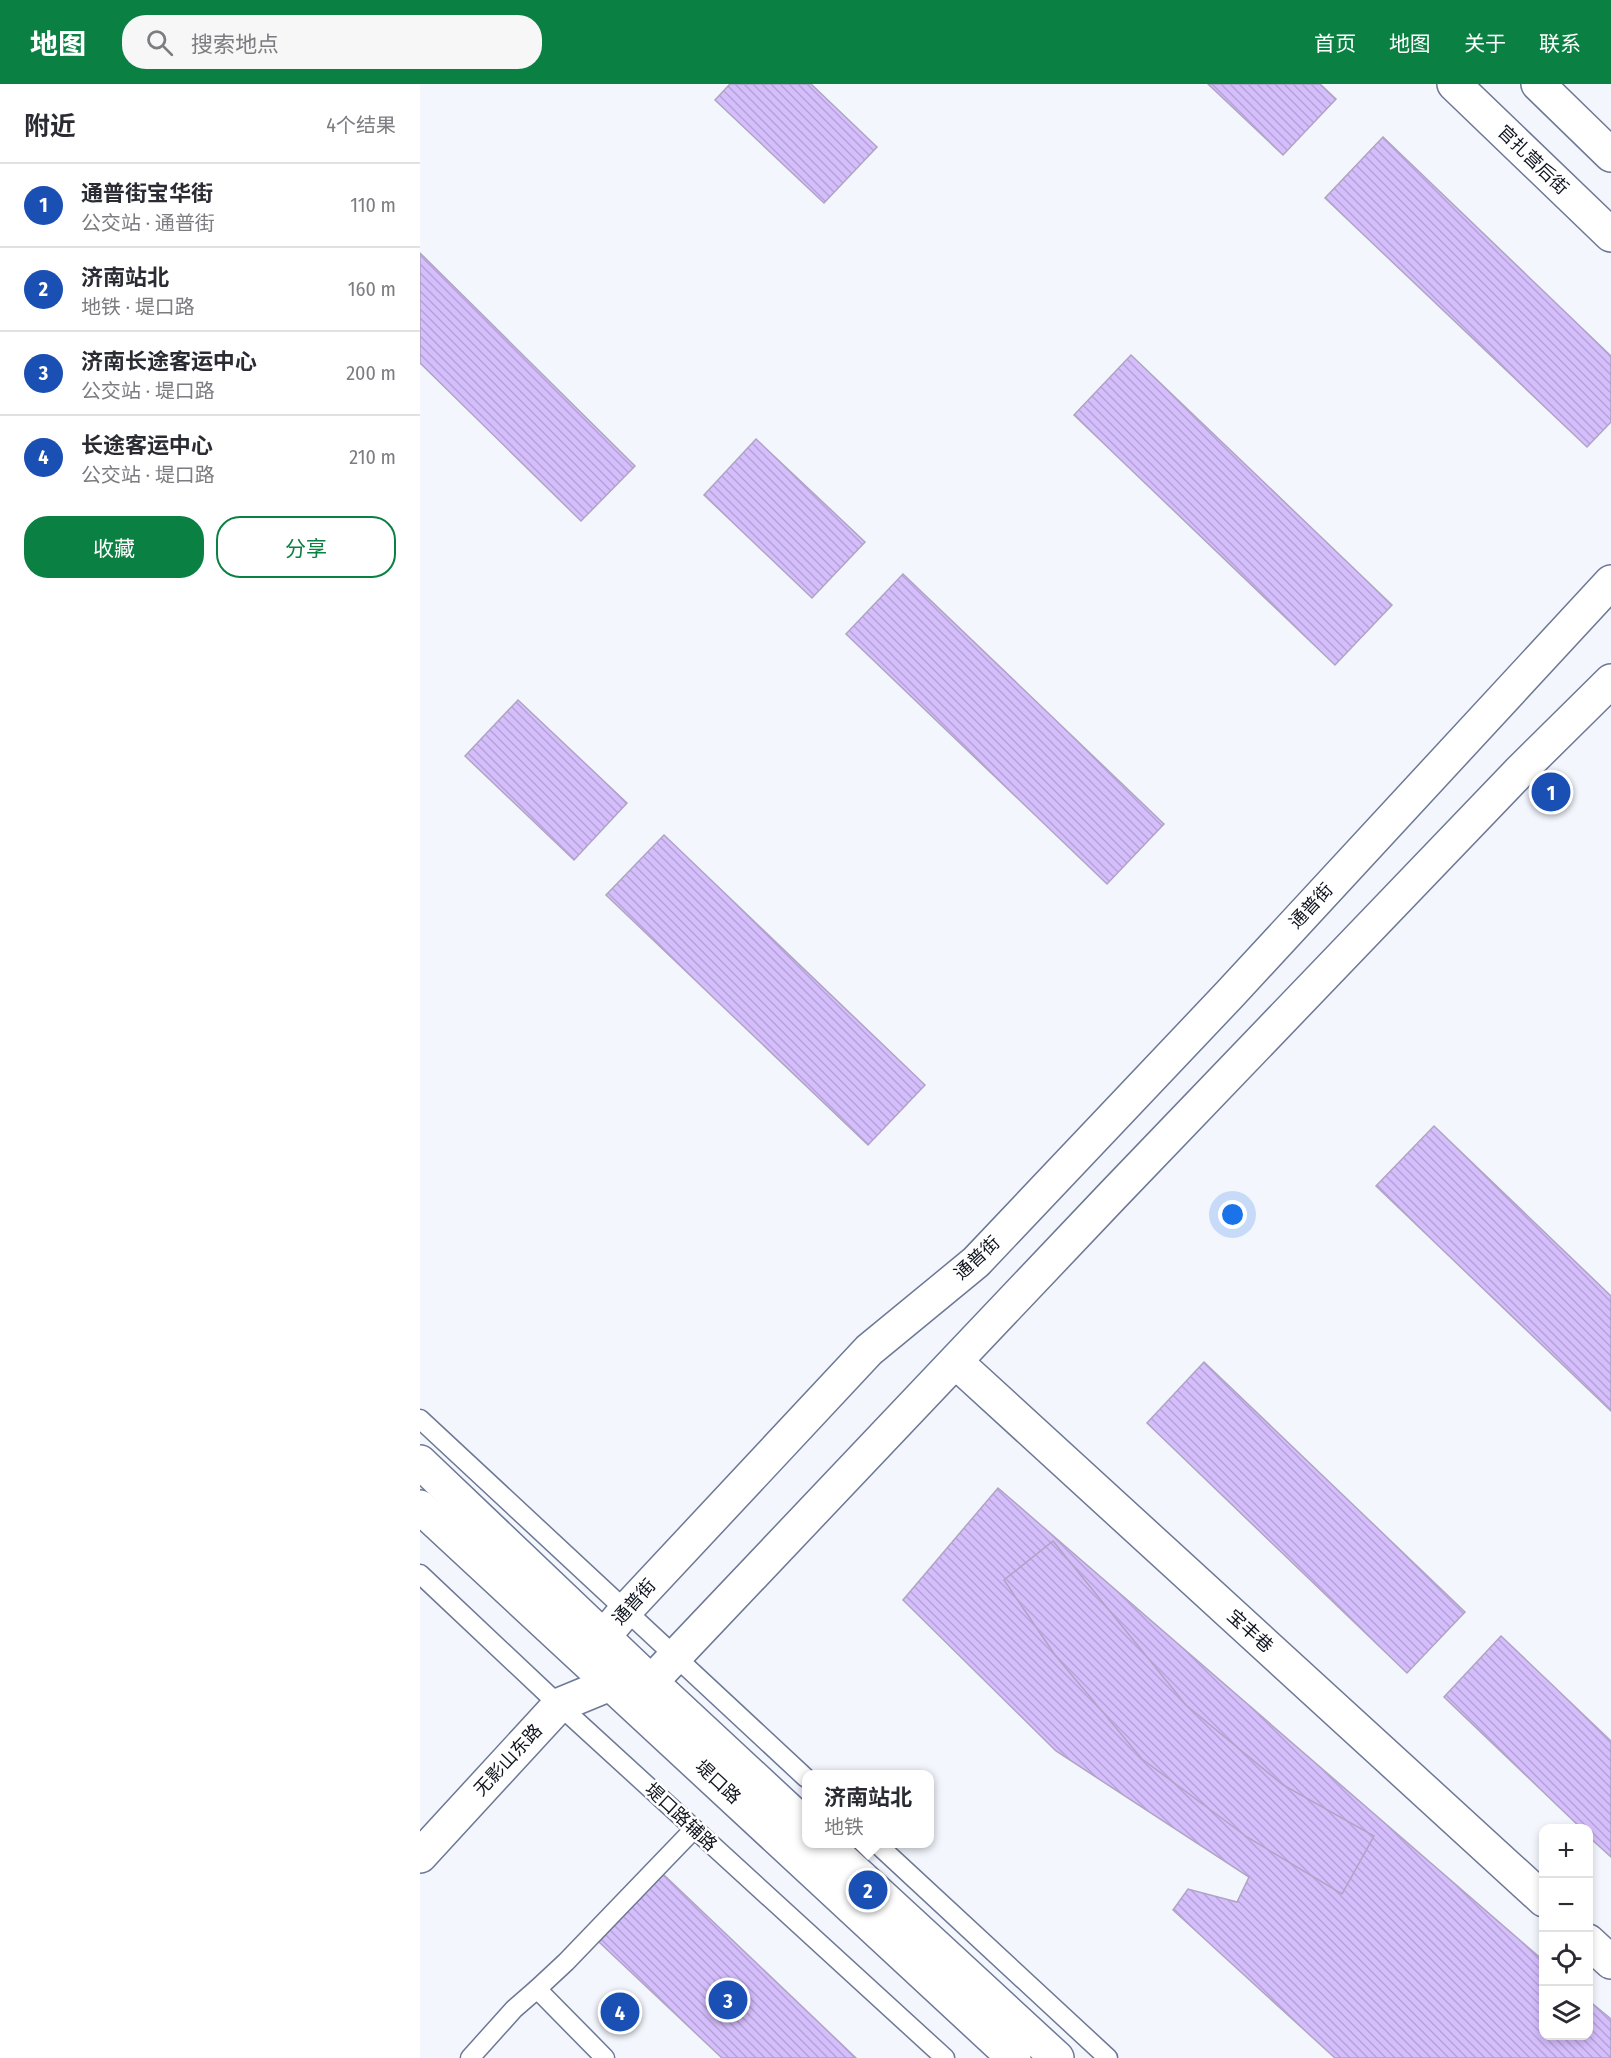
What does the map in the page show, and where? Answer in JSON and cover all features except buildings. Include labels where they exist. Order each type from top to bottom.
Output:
[{"type":"main road","name":"官扎营后街","points":[[1454,84],[1611,235]]},
{"type":"main road","points":[[1538,84],[1611,155]]},
{"type":"main road","name":"通普街","points":[[610,1684],[604,1636],[626,1610],[869,1350],[984,1254],[1221,1003],[1611,582]]},
{"type":"main road","points":[[610,1684],[651,1683],[1121,1187],[1520,771],[1611,681]]},
{"type":"main road","name":"宝丰巷","points":[[956,1362],[1539,1895]]},
{"type":"main road","name":"堤口路","points":[[420,1462],[651,1683],[802,1821]]},
{"type":"main road","name":"堤口路","points":[[420,1507],[1014,2058]]},
{"type":"main road","name":"无影山东路","points":[[420,1856],[559,1705],[610,1684]]},
{"type":"main road","points":[[829,1848],[1057,2058]]},
{"type":"main road","points":[[1593,1946],[1611,1962]]},
{"type":"lane","points":[[420,1419],[802,1773]]},
{"type":"lane","name":"堤口路辅路","points":[[420,1574],[559,1705],[945,2058]]},
{"type":"lane","points":[[470,2058],[514,2009],[566,1962],[694,1829]]},
{"type":"lane","points":[[881,1848],[1108,2058]]},
{"type":"lane","points":[[537,1989],[605,2058]]},
{"type":"place","name":"通普街宝华街","points":[[1551,792]]},
{"type":"place","name":"济南站北","points":[[868,1890]]},
{"type":"place","name":"济南长途客运中心","points":[[728,2000]]},
{"type":"place","name":"长途客运中心","points":[[620,2012]]}]
